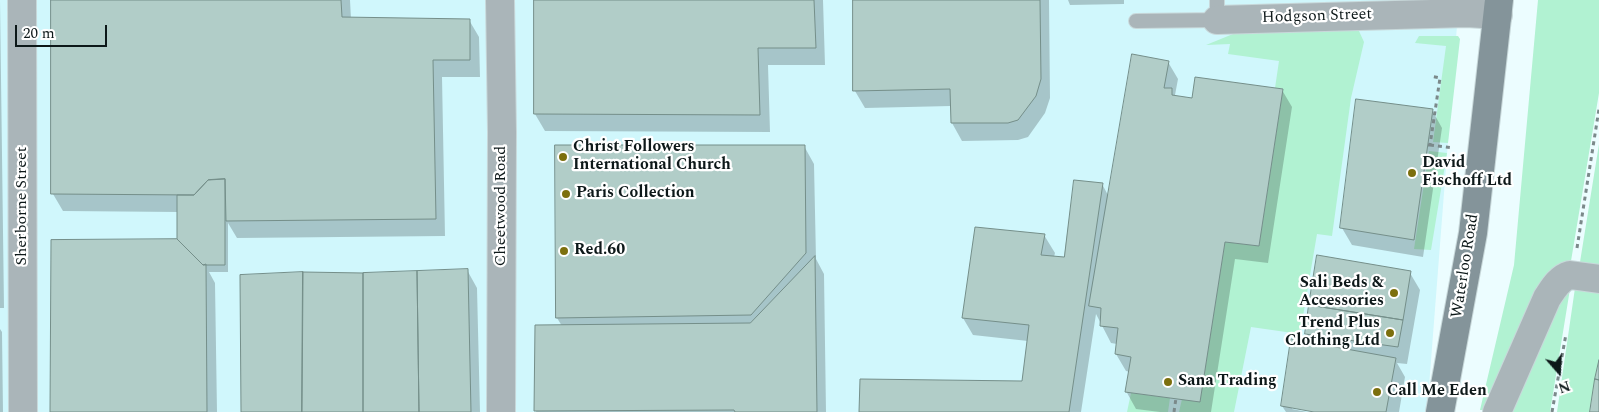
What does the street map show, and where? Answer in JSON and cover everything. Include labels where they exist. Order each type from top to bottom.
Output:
[{"type":"main road","name":"Waterloo Road","points":[[1440,412],[1472,233],[1499,8]]},
{"type":"street","name":"Sherborne Street","points":[[22,0],[23,412]]},
{"type":"street","name":"Cheetwood Road","points":[[500,0],[502,132],[501,412]]},
{"type":"street","name":"Hodgson Street","points":[[1217,10],[1467,12],[1499,8]]},
{"type":"street","points":[[1497,412],[1547,298],[1558,283],[1570,275],[1599,279]]},
{"type":"lane","name":"Hodgson Street","points":[[1136,21],[1217,10]]},
{"type":"path","points":[[1430,76],[1440,78],[1429,145],[1453,148]]},
{"type":"path","points":[[1577,251],[1599,108]]},
{"type":"path","points":[[1552,412],[1566,330]]},
{"type":"path","points":[[1174,412],[1176,398]]},
{"type":"shaded area","points":[[0,0],[1459,0],[1427,412],[0,412]]},
{"type":"green space","points":[[1538,0],[1599,0],[1599,93],[1571,261],[1557,268],[1537,287],[1486,410],[1480,410],[1514,265]]},
{"type":"green space","points":[[1352,27],[1359,31],[1364,42],[1351,98],[1332,236],[1317,234],[1300,334],[1251,327],[1234,412],[1179,412],[1182,399],[1200,401],[1225,242],[1259,246],[1283,89],[1275,88],[1279,61],[1228,54],[1230,44],[1206,45],[1233,34]]},
{"type":"green space","points":[[1419,36],[1458,36],[1460,39],[1448,143],[1433,142],[1446,46],[1415,43]]},
{"type":"green space","points":[[1599,144],[1599,266],[1580,262]]},
{"type":"green space","points":[[1429,151],[1447,153],[1431,250],[1414,249]]},
{"type":"green space","points":[[1575,288],[1599,293],[1599,360],[1590,412],[1557,412]]},
{"type":"green space","points":[[1570,289],[1550,412],[1507,412],[1562,296]]},
{"type":"green space","points":[[1131,393],[1170,398],[1168,412],[1127,412]]},
{"type":"building","points":[[51,0],[341,0],[342,17],[470,19],[470,60],[433,60],[436,219],[226,221],[225,179],[208,180],[194,195],[51,194]]},
{"type":"building","points":[[534,0],[814,0],[816,48],[758,48],[760,115],[534,114]]},
{"type":"building","points":[[853,0],[1040,0],[1041,79],[1036,96],[1018,120],[1008,123],[951,123],[950,89],[853,91]]},
{"type":"building","points":[[1132,54],[1169,61],[1164,88],[1172,88],[1172,95],[1192,98],[1195,77],[1283,89],[1259,246],[1225,242],[1200,402],[1125,392],[1131,357],[1115,354],[1118,328],[1100,326],[1101,308],[1089,306]]},
{"type":"building","points":[[1356,99],[1433,109],[1414,240],[1340,228]]},
{"type":"building","points":[[555,145],[805,145],[806,253],[751,315],[556,318]]},
{"type":"building","points":[[225,179],[225,265],[203,265],[177,239],[177,195],[194,195],[208,180]]},
{"type":"building","points":[[1074,180],[1103,183],[1069,412],[859,412],[860,379],[1022,381],[1029,325],[962,318],[975,227],[1045,234],[1041,255],[1064,257]]},
{"type":"building","points":[[177,239],[203,265],[206,264],[207,412],[50,412],[51,240]]},
{"type":"building","points":[[1317,255],[1411,271],[1403,320],[1309,305]]},
{"type":"building","points":[[815,256],[817,412],[735,412],[734,410],[534,411],[535,325],[750,323]]},
{"type":"building","points":[[468,269],[471,412],[419,412],[417,271]]},
{"type":"building","points":[[417,271],[419,412],[363,412],[363,273]]},
{"type":"building","points":[[303,272],[363,273],[363,412],[302,412]]},
{"type":"building","points":[[303,272],[302,412],[241,412],[240,275]]},
{"type":"building","points":[[1309,305],[1403,320],[1398,347],[1305,334]]},
{"type":"building","points":[[1291,339],[1396,358],[1386,412],[1314,412],[1281,406]]},
{"type":"building","points":[[1599,360],[1599,380],[1595,379]]},
{"type":"building","points":[[1595,379],[1599,380],[1599,412],[1590,412]]},
{"type":"place","name":"Christ Followers International Church","points":[[563,157]]},
{"type":"place","name":"David Fischoff Ltd","points":[[1412,173]]},
{"type":"place","name":"Paris Collection","points":[[566,194]]},
{"type":"place","name":"Red.60","points":[[564,251]]},
{"type":"place","name":"Sali Beds & Accessories","points":[[1394,293]]},
{"type":"place","name":"Trend Plus Clothing Ltd","points":[[1390,333]]},
{"type":"place","name":"Sana Trading","points":[[1168,382]]},
{"type":"place","name":"Call Me Eden","points":[[1377,392]]}]
